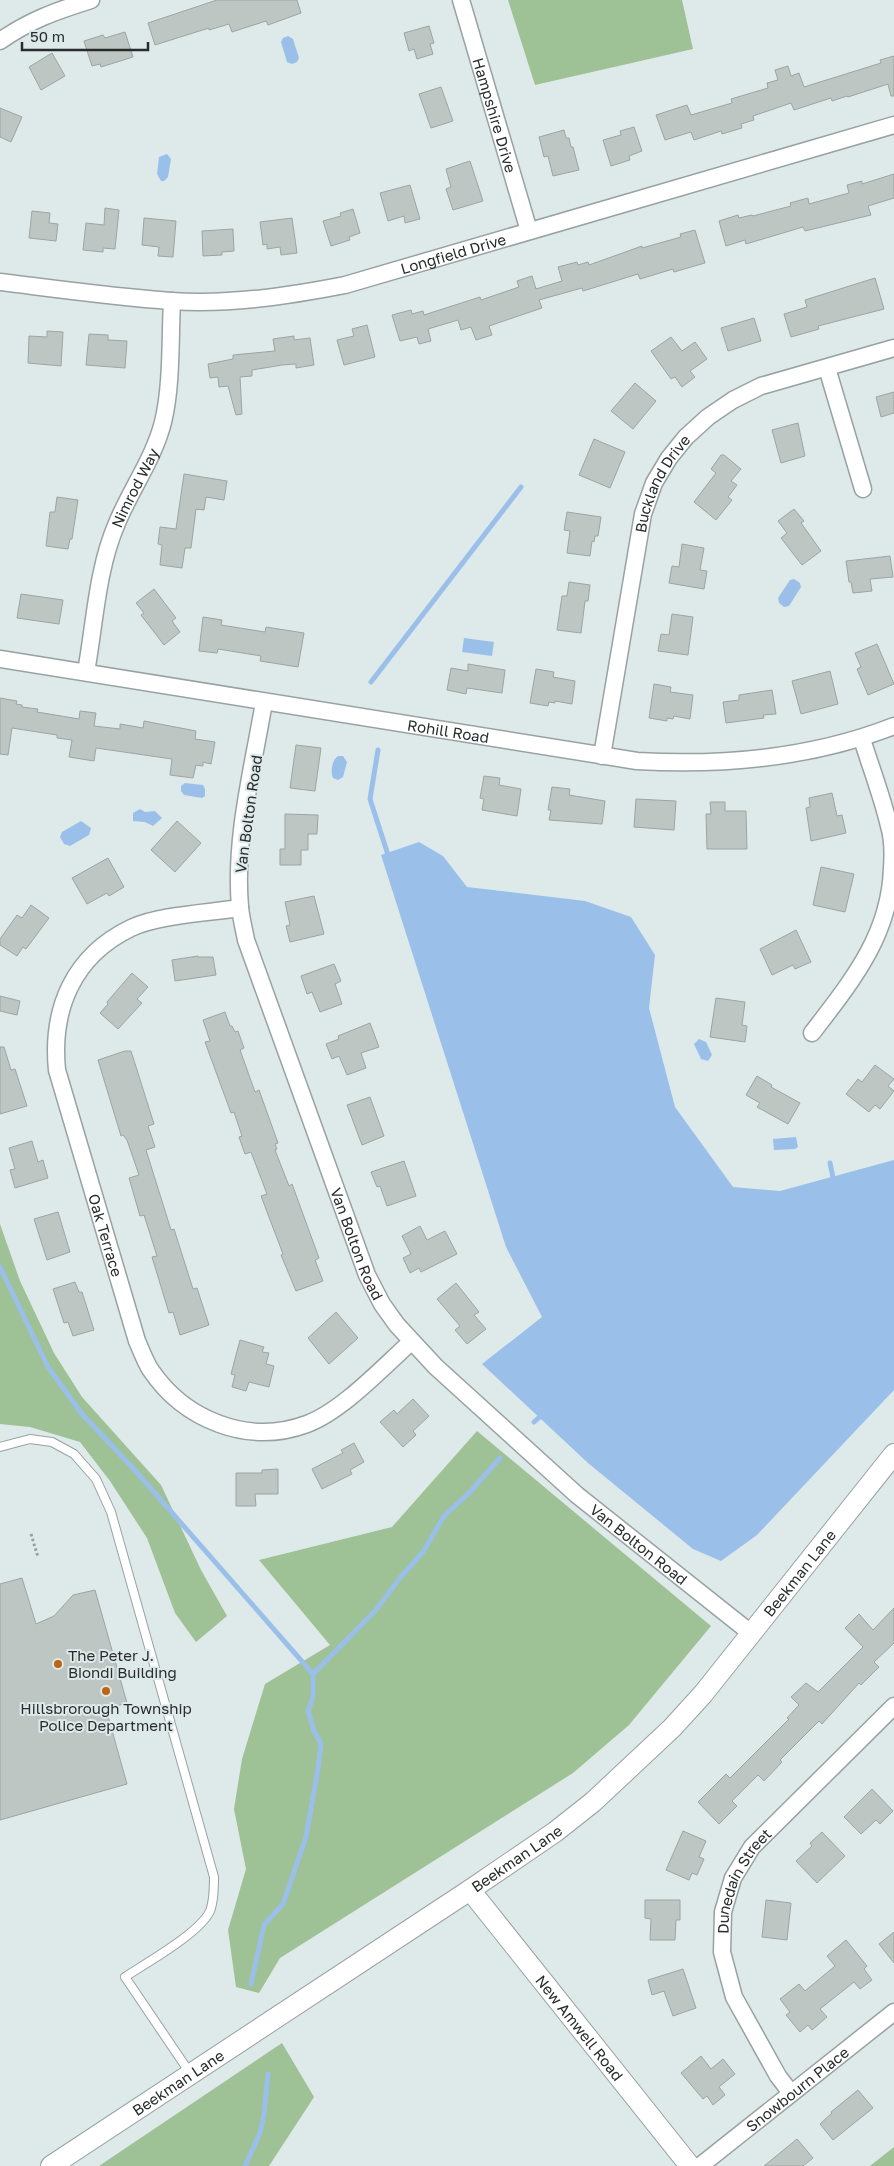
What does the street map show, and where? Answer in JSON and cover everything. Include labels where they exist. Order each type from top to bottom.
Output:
[{"type":"street","points":[[0,41],[24,24],[48,13],[91,0]]},
{"type":"street","name":"Hampshire Drive","points":[[461,0],[529,231]]},
{"type":"street","name":"Longfield Drive","points":[[0,282],[172,301],[254,300],[328,288],[894,125]]},
{"type":"street","name":"Nimrod Way","points":[[86,672],[103,567],[116,523],[156,443],[163,422],[172,301]]},
{"type":"street","name":"Buckland Drive","points":[[602,756],[642,514],[654,483],[669,458],[686,437],[708,417],[733,400],[761,386],[894,348]]},
{"type":"street","points":[[827,368],[863,489]]},
{"type":"street","name":"Rohill Road","points":[[0,659],[602,756],[683,763],[734,761],[780,756],[862,738],[894,726]]},
{"type":"street","name":"Van Bolton Road","points":[[264,702],[239,867],[240,908],[246,940],[367,1275],[382,1304],[411,1342],[514,1439],[578,1495],[752,1634]]},
{"type":"street","points":[[812,1032],[866,959],[886,913],[892,885],[890,827],[862,738]]},
{"type":"street","name":"Oak Terrace","points":[[240,908],[161,920],[132,928],[110,941],[87,961],[73,981],[63,1002],[57,1025],[55,1047],[56,1070],[137,1341],[149,1368],[168,1392],[191,1412],[218,1424],[249,1431],[279,1431],[307,1424],[327,1413],[361,1387],[411,1342]]},
{"type":"street","name":"Beekman Lane","points":[[51,2166],[470,1890],[555,1832],[593,1802],[672,1728],[752,1634],[894,1454]]},
{"type":"street","name":"Dunedain Street","points":[[791,2093],[778,2076],[734,1996],[722,1952],[723,1912],[733,1878],[752,1847],[894,1706]]},
{"type":"street","name":"New Amwell Road","points":[[470,1890],[690,2166]]},
{"type":"street","name":"Snowbourn Place","points":[[700,2166],[894,2012]]},
{"type":"lane","points":[[0,1447],[30,1439],[52,1442],[74,1454],[96,1479],[111,1512],[214,1877],[214,1893],[210,1912],[197,1928],[126,1977],[191,2074]]},
{"type":"path","points":[[31,1534],[38,1557]]},
{"type":"green space","points":[[508,0],[682,0],[693,49],[535,85]]},
{"type":"green space","points":[[0,1224],[20,1281],[54,1353],[82,1397],[161,1485],[201,1570],[227,1616],[196,1642],[175,1613],[147,1538],[110,1481],[80,1442],[30,1427],[0,1424]]},
{"type":"green space","points":[[477,1431],[711,1626],[629,1725],[573,1773],[280,1958],[259,1993],[236,1987],[228,1930],[246,1869],[234,1809],[242,1759],[265,1684],[330,1645],[259,1560],[392,1527]]},
{"type":"green space","points":[[282,2043],[314,2097],[269,2166],[99,2166]]},
{"type":"green space","points":[[894,2147],[894,2166],[870,2166]]},
{"type":"water","points":[[288,36],[293,39],[299,58],[297,62],[292,64],[287,62],[281,42],[283,38]]},
{"type":"water","points":[[167,154],[171,159],[168,177],[161,181],[157,174],[159,157]]},
{"type":"water","points":[[794,579],[800,583],[801,587],[789,606],[784,607],[779,603],[778,598],[790,580]]},
{"type":"water","points":[[464,638],[494,642],[492,656],[462,652]]},
{"type":"water","points":[[338,756],[343,756],[347,762],[343,777],[338,780],[333,778],[332,766]]},
{"type":"water","points":[[185,783],[203,785],[205,796],[202,798],[184,795],[181,791],[181,786]]},
{"type":"water","points":[[140,809],[145,812],[155,811],[162,818],[153,826],[145,822],[133,821],[133,813]]},
{"type":"water","points":[[81,821],[91,828],[89,835],[70,846],[64,844],[60,837],[62,832]]},
{"type":"water","points":[[419,842],[443,856],[467,887],[585,901],[631,917],[655,955],[649,1008],[675,1107],[733,1187],[780,1191],[894,1160],[894,1390],[757,1535],[721,1561],[693,1549],[588,1463],[482,1364],[542,1317],[506,1247],[381,855]]},
{"type":"water","points":[[699,1039],[706,1042],[712,1055],[708,1061],[701,1059],[694,1044]]},
{"type":"water","points":[[796,1137],[798,1147],[795,1149],[774,1150],[773,1139]]},
{"type":"building","points":[[217,0],[297,0],[301,13],[268,25],[266,21],[232,32],[229,24],[209,30],[209,28],[155,45],[148,23]]},
{"type":"building","points":[[429,26],[434,43],[430,44],[433,54],[417,59],[414,49],[409,51],[404,33]]},
{"type":"building","points":[[125,32],[133,57],[101,67],[100,64],[92,66],[84,41],[103,35],[105,38]]},
{"type":"building","points":[[52,53],[65,76],[41,90],[29,67]]},
{"type":"building","points":[[894,56],[894,96],[891,96],[888,84],[848,97],[832,101],[831,98],[794,110],[791,103],[753,116],[754,120],[741,124],[742,128],[722,134],[721,131],[694,140],[691,132],[665,140],[656,115],[687,105],[691,115],[732,103],[731,99],[768,88],[767,83],[778,80],[775,70],[788,66],[791,76],[799,73],[804,87],[881,63],[880,60]]},
{"type":"building","points":[[441,87],[453,121],[431,128],[419,94]]},
{"type":"building","points":[[0,108],[22,117],[11,142],[0,137]]},
{"type":"building","points":[[634,127],[642,151],[629,156],[630,160],[611,166],[603,140],[621,135],[620,131]]},
{"type":"building","points":[[564,130],[566,138],[569,138],[571,147],[573,147],[579,170],[553,176],[548,156],[544,157],[539,137]]},
{"type":"building","points":[[470,161],[483,201],[453,210],[446,189],[451,187],[446,169]]},
{"type":"building","points":[[894,174],[894,198],[868,206],[871,215],[805,231],[803,227],[746,244],[745,240],[726,246],[719,221],[738,215],[739,218],[753,216],[791,206],[790,203],[808,198],[809,204],[849,193],[847,185],[862,181],[862,184]]},
{"type":"building","points":[[410,185],[420,219],[405,223],[404,216],[388,221],[380,193]]},
{"type":"building","points":[[105,208],[119,210],[115,249],[103,248],[103,252],[83,250],[86,223],[104,225]]},
{"type":"building","points":[[353,209],[360,233],[349,237],[350,240],[331,246],[323,221],[341,216],[340,213]]},
{"type":"building","points":[[32,211],[50,213],[49,223],[58,224],[56,241],[29,238]]},
{"type":"building","points":[[144,218],[176,221],[173,257],[158,256],[159,247],[142,245]]},
{"type":"building","points":[[292,218],[297,253],[281,255],[280,247],[267,249],[267,244],[263,245],[260,222]]},
{"type":"building","points":[[233,229],[234,251],[222,252],[222,255],[203,256],[202,231]]},
{"type":"building","points":[[695,230],[705,263],[674,272],[673,269],[640,279],[638,274],[583,291],[582,288],[539,300],[542,308],[489,326],[492,335],[476,340],[471,327],[461,330],[458,320],[428,329],[431,341],[419,344],[417,337],[400,341],[392,315],[411,310],[412,314],[423,311],[424,315],[480,297],[481,300],[519,287],[517,281],[532,276],[536,289],[562,281],[558,267],[577,262],[578,265],[588,262],[589,265],[642,246],[642,248],[681,237],[680,234]]},
{"type":"building","points":[[875,278],[884,309],[818,326],[819,329],[791,337],[784,314],[807,307],[805,300]]},
{"type":"building","points":[[754,318],[761,341],[728,351],[721,328]]},
{"type":"building","points":[[367,325],[375,357],[344,365],[337,340],[354,336],[352,329]]},
{"type":"building","points":[[47,331],[63,332],[61,366],[28,363],[29,336],[47,337]]},
{"type":"building","points":[[89,334],[108,335],[108,340],[127,341],[125,368],[86,365]]},
{"type":"building","points":[[294,336],[294,340],[310,338],[314,365],[296,368],[296,364],[282,365],[252,370],[252,376],[240,377],[242,414],[236,415],[228,386],[219,387],[218,377],[210,378],[208,364],[233,359],[233,355],[275,351],[273,339]]},
{"type":"building","points":[[671,337],[682,351],[695,342],[707,359],[690,371],[695,377],[682,387],[675,377],[671,379],[651,351]]},
{"type":"building","points":[[635,383],[656,401],[633,429],[611,411]]},
{"type":"building","points":[[894,392],[894,413],[881,417],[876,397]]},
{"type":"building","points":[[798,423],[805,456],[781,463],[772,430]]},
{"type":"building","points":[[594,439],[625,452],[610,488],[579,475]]},
{"type":"building","points":[[721,455],[724,455],[741,469],[731,481],[737,485],[728,497],[732,500],[716,520],[694,502],[716,473],[711,469]]},
{"type":"building","points":[[184,474],[227,481],[224,500],[206,497],[204,510],[196,509],[191,548],[185,548],[182,568],[160,565],[162,545],[158,544],[160,527],[176,529]]},
{"type":"building","points":[[57,497],[78,500],[72,539],[70,539],[68,549],[46,546],[50,512],[55,512]]},
{"type":"building","points":[[794,509],[804,521],[801,523],[821,551],[802,565],[781,538],[787,533],[778,521]]},
{"type":"building","points":[[567,512],[601,517],[598,536],[595,536],[594,542],[592,541],[590,556],[567,553],[570,531],[564,530]]},
{"type":"building","points":[[682,544],[704,548],[700,570],[707,571],[704,589],[669,583],[672,566],[679,567]]},
{"type":"building","points":[[890,556],[893,577],[870,579],[872,591],[853,593],[851,582],[849,582],[846,561]]},
{"type":"building","points":[[569,582],[590,585],[588,601],[585,601],[581,633],[557,630],[562,596],[567,596]]},
{"type":"building","points":[[154,589],[176,618],[172,621],[180,632],[164,645],[141,615],[144,613],[136,603]]},
{"type":"building","points":[[21,594],[63,600],[59,624],[17,618]]},
{"type":"building","points":[[672,614],[693,617],[688,655],[658,651],[661,634],[669,635]]},
{"type":"building","points":[[203,617],[222,620],[221,625],[265,632],[266,627],[304,633],[298,667],[260,661],[261,656],[218,649],[217,653],[199,651]]},
{"type":"building","points":[[877,644],[894,684],[868,695],[857,669],[861,667],[855,653]]},
{"type":"building","points":[[468,664],[505,670],[502,693],[467,688],[466,694],[447,690],[451,668],[468,671]]},
{"type":"building","points":[[536,669],[554,672],[553,677],[575,681],[572,704],[555,701],[555,703],[549,702],[548,706],[530,703]]},
{"type":"building","points":[[830,671],[838,704],[801,714],[792,681]]},
{"type":"building","points":[[654,684],[671,687],[670,692],[693,695],[690,719],[674,716],[673,719],[667,718],[667,721],[649,718]]},
{"type":"building","points":[[772,690],[776,714],[763,715],[764,718],[726,723],[723,702],[739,700],[739,695]]},
{"type":"building","points":[[0,698],[17,701],[16,704],[22,705],[22,707],[38,709],[37,712],[79,719],[80,711],[96,713],[94,726],[120,729],[120,724],[143,728],[144,721],[196,731],[195,739],[215,742],[211,764],[203,762],[203,766],[196,765],[193,778],[170,775],[172,759],[96,748],[94,761],[69,757],[72,740],[57,738],[57,735],[12,728],[8,755],[0,754]]},
{"type":"building","points":[[296,745],[321,748],[315,791],[290,788]]},
{"type":"building","points":[[484,776],[500,778],[499,785],[521,789],[517,816],[482,810],[484,799],[480,798]]},
{"type":"building","points":[[552,787],[570,789],[569,795],[605,801],[602,824],[549,820],[551,810],[548,810]]},
{"type":"building","points":[[832,793],[837,816],[842,815],[846,833],[811,841],[806,808],[810,807],[809,798]]},
{"type":"building","points":[[636,799],[676,801],[674,830],[634,827]]},
{"type":"building","points":[[710,802],[725,802],[725,811],[746,811],[747,849],[707,849],[706,814],[711,814]]},
{"type":"building","points":[[285,814],[318,815],[317,834],[308,834],[308,850],[301,850],[301,865],[280,865],[280,849],[285,849]]},
{"type":"building","points":[[177,821],[201,843],[175,872],[151,850]]},
{"type":"building","points":[[108,858],[124,887],[109,896],[107,893],[87,904],[72,878]]},
{"type":"building","points":[[821,867],[854,874],[845,912],[813,905]]},
{"type":"building","points":[[314,896],[324,934],[290,942],[286,926],[290,925],[285,902]]},
{"type":"building","points":[[31,905],[49,918],[26,949],[23,947],[17,956],[0,945],[0,939],[17,915],[22,918]]},
{"type":"building","points":[[796,930],[811,962],[795,969],[793,965],[772,975],[760,949]]},
{"type":"building","points":[[198,956],[213,957],[216,975],[175,981],[172,960]]},
{"type":"building","points":[[334,964],[341,981],[335,984],[342,1004],[320,1012],[312,992],[307,994],[301,976]]},
{"type":"building","points":[[132,973],[148,987],[137,999],[142,1003],[118,1029],[100,1013]]},
{"type":"building","points":[[0,996],[20,1001],[17,1015],[0,1011]]},
{"type":"building","points":[[716,998],[745,1002],[742,1025],[747,1026],[745,1042],[710,1037]]},
{"type":"building","points":[[225,1012],[230,1026],[232,1026],[235,1032],[238,1031],[244,1048],[240,1050],[255,1092],[259,1090],[278,1143],[275,1144],[277,1149],[275,1150],[289,1186],[292,1184],[319,1258],[315,1260],[323,1281],[296,1291],[281,1255],[283,1254],[261,1196],[267,1194],[251,1152],[245,1154],[239,1137],[242,1136],[234,1112],[231,1113],[205,1042],[210,1041],[203,1020]]},
{"type":"building","points":[[370,1023],[379,1047],[361,1053],[366,1068],[347,1075],[339,1056],[332,1059],[326,1044],[339,1039],[338,1036]]},
{"type":"building","points":[[0,1047],[4,1047],[11,1070],[15,1069],[27,1106],[0,1114]]},
{"type":"building","points":[[125,1051],[131,1051],[154,1124],[148,1126],[155,1147],[146,1150],[171,1230],[174,1229],[193,1289],[197,1288],[209,1325],[180,1335],[173,1312],[169,1313],[152,1257],[157,1256],[144,1215],[140,1216],[129,1178],[139,1175],[127,1140],[123,1135],[121,1136],[98,1060]]},
{"type":"building","points":[[875,1065],[894,1079],[888,1086],[894,1091],[880,1109],[875,1105],[869,1112],[846,1094],[858,1079],[862,1082]]},
{"type":"building","points":[[757,1076],[772,1085],[771,1087],[800,1103],[788,1124],[757,1107],[760,1103],[746,1095]]},
{"type":"building","points":[[370,1097],[384,1136],[362,1145],[347,1105]]},
{"type":"building","points":[[32,1141],[38,1162],[43,1160],[48,1178],[15,1188],[10,1170],[15,1169],[9,1148]]},
{"type":"building","points":[[404,1161],[416,1196],[387,1206],[380,1186],[377,1187],[371,1172]]},
{"type":"building","points":[[58,1212],[70,1252],[47,1260],[34,1219]]},
{"type":"building","points":[[420,1226],[427,1240],[445,1231],[457,1254],[421,1272],[419,1268],[410,1273],[403,1258],[411,1254],[402,1236]]},
{"type":"building","points":[[75,1282],[79,1292],[82,1292],[94,1330],[73,1336],[68,1322],[64,1323],[53,1289]]},
{"type":"building","points":[[456,1283],[479,1312],[474,1315],[486,1329],[467,1344],[455,1330],[460,1326],[437,1299]]},
{"type":"building","points":[[336,1312],[358,1338],[329,1364],[308,1338]]},
{"type":"building","points":[[240,1340],[264,1347],[262,1352],[269,1353],[266,1364],[274,1366],[269,1387],[249,1382],[246,1391],[232,1387],[235,1375],[231,1374]]},
{"type":"building","points":[[413,1399],[429,1416],[413,1431],[416,1435],[403,1447],[380,1422],[394,1410],[397,1414]]},
{"type":"building","points":[[354,1443],[364,1462],[350,1470],[352,1474],[322,1489],[312,1469],[343,1453],[341,1450]]},
{"type":"building","points":[[278,1469],[278,1494],[255,1494],[256,1506],[236,1506],[236,1473],[262,1473],[262,1470]]},
{"type":"building","name":"The Peter J. Biondi Building","points":[[22,1578],[36,1624],[54,1616],[73,1595],[95,1590],[127,1703],[106,1709],[127,1784],[0,1820],[0,1584]]},
{"type":"building","points":[[894,1608],[894,1643],[874,1662],[879,1667],[861,1685],[859,1683],[822,1724],[819,1721],[780,1760],[782,1762],[764,1781],[758,1775],[732,1801],[737,1806],[719,1824],[698,1802],[726,1774],[730,1778],[789,1719],[787,1718],[799,1705],[791,1697],[806,1683],[818,1692],[863,1647],[845,1628],[859,1614],[873,1630]]},
{"type":"building","points":[[872,1789],[893,1811],[880,1824],[876,1820],[861,1834],[844,1817]]},
{"type":"building","points":[[683,1831],[706,1841],[699,1857],[704,1859],[697,1875],[692,1873],[689,1880],[666,1870]]},
{"type":"building","points":[[822,1832],[845,1856],[817,1883],[796,1861],[812,1846],[810,1843]]},
{"type":"building","points":[[645,1900],[680,1900],[680,1920],[676,1920],[675,1940],[650,1940],[651,1919],[645,1918]]},
{"type":"building","points":[[766,1900],[791,1903],[787,1940],[762,1937]]},
{"type":"building","points":[[894,1932],[894,1963],[879,1944]]},
{"type":"building","points":[[846,1940],[867,1966],[864,1969],[872,1980],[860,1989],[854,1982],[820,2009],[827,2017],[812,2030],[808,2025],[800,2032],[786,2015],[790,2012],[780,1999],[799,1984],[805,1991],[835,1966],[827,1956]]},
{"type":"building","points":[[683,1969],[696,2008],[673,2016],[664,1991],[652,1995],[648,1980]]},
{"type":"building","points":[[701,2056],[711,2069],[723,2059],[735,2074],[719,2087],[725,2095],[713,2105],[707,2096],[703,2099],[681,2073]]},
{"type":"building","points":[[858,2090],[873,2108],[833,2140],[820,2124],[831,2112]]},
{"type":"building","points":[[797,2139],[813,2158],[803,2166],[764,2166]]},
{"type":"waterway","points":[[371,682],[521,487]]},
{"type":"waterway","points":[[378,750],[370,799],[389,858]]},
{"type":"waterway","points":[[830,1163],[834,1182]]},
{"type":"waterway","points":[[0,1267],[48,1367],[82,1414],[132,1467],[313,1674],[313,1697],[308,1711],[314,1731],[321,1744],[306,1837],[283,1904],[264,1925],[251,1984]]},
{"type":"waterway","points":[[534,1422],[543,1414]]},
{"type":"waterway","points":[[313,1674],[375,1611],[399,1579],[423,1552],[444,1516],[469,1493],[500,1458]]},
{"type":"waterway","points":[[245,2166],[260,2133],[268,2074]]},
{"type":"place","name":"The Peter J. Biondi Building","points":[[58,1664]]},
{"type":"place","name":"Hillsbrorough Township Police Department","points":[[106,1691]]}]
